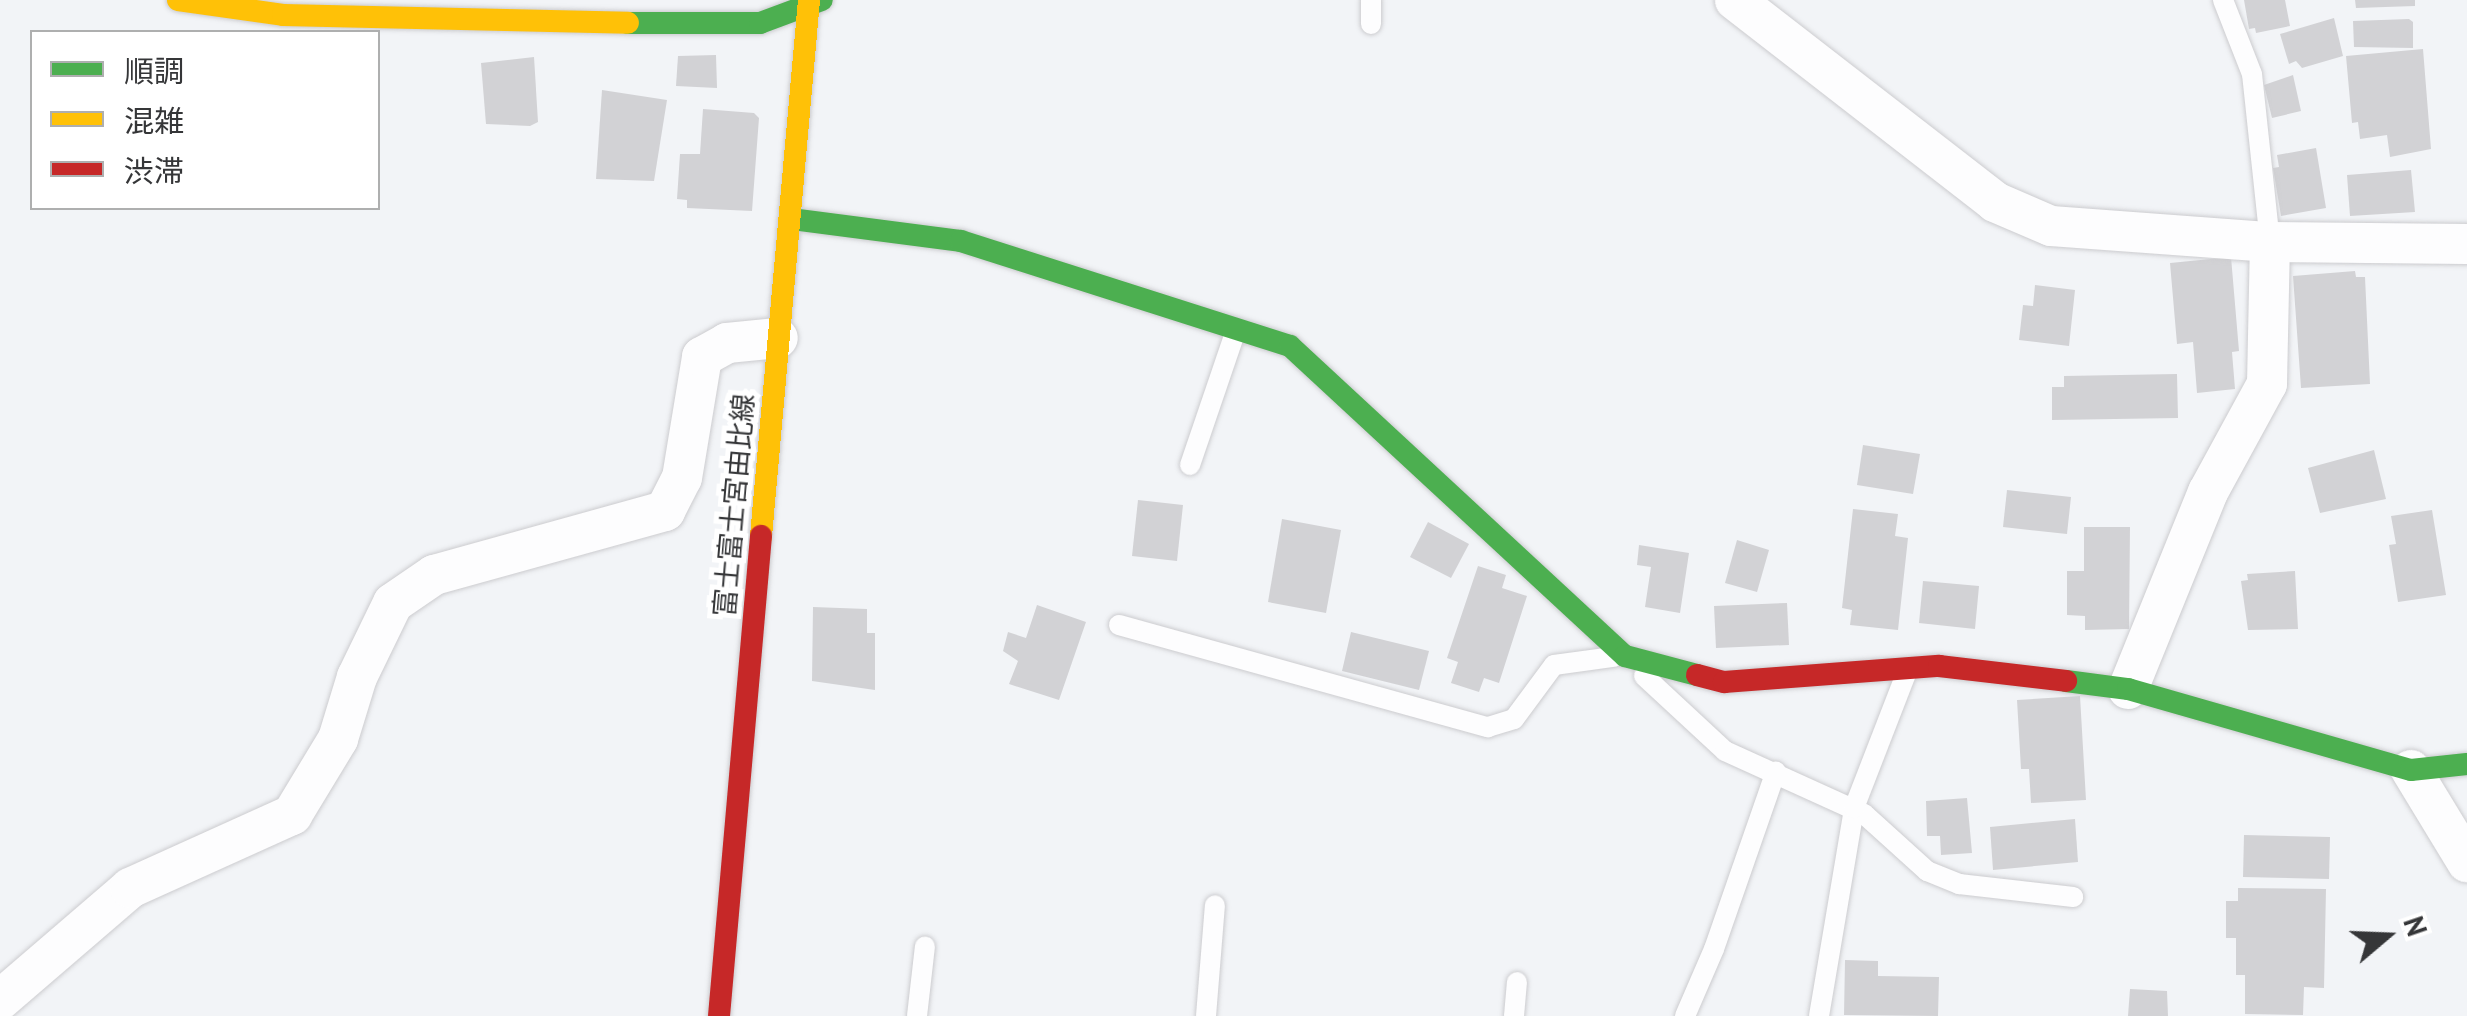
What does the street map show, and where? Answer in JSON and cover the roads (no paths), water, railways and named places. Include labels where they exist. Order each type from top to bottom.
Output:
[{"type":"street","points":[[178,0],[283,15],[554,23],[760,23],[813,2]]},
{"type":"street","points":[[1735,0],[1994,202],[2051,226],[2270,242],[2467,244]]},
{"type":"street","name":"富士富士宮由比線","points":[[719,1016],[778,338],[813,2]]},
{"type":"street","points":[[792,218],[961,241],[1290,346],[1625,656],[1724,682],[1938,666],[2128,689],[2411,770],[2467,764]]},
{"type":"street","points":[[2128,689],[2208,492],[2267,384],[2270,242]]},
{"type":"street","points":[[0,1000],[130,888],[176,871],[292,815],[338,739],[357,677],[394,603],[434,575],[665,511],[682,478],[702,357],[727,343],[778,338]]},
{"type":"street","points":[[2411,770],[2467,862]]},
{"type":"lane","points":[[1371,0],[1371,24]]},
{"type":"lane","points":[[2223,0],[2252,74],[2270,242]]},
{"type":"lane","points":[[1190,465],[1236,329]]},
{"type":"lane","points":[[1119,625],[1488,727],[1514,719],[1554,665],[1625,656],[1725,750],[1854,808],[1927,871],[1960,884],[2073,897]]},
{"type":"lane","points":[[1819,1016],[1854,808],[1908,668]]},
{"type":"lane","points":[[1686,1016],[1714,949],[1776,771]]},
{"type":"lane","points":[[1206,1016],[1215,905]]},
{"type":"lane","points":[[918,1016],[925,946]]},
{"type":"lane","points":[[1514,1016],[1517,982]]}]
